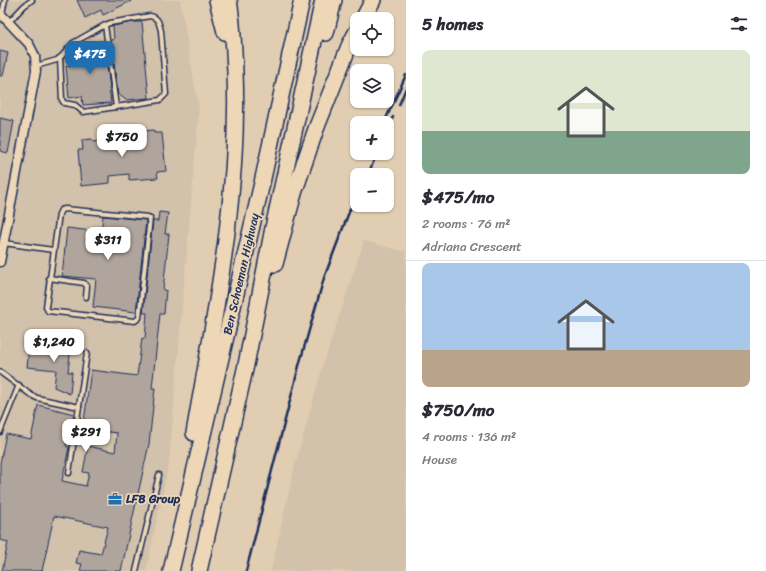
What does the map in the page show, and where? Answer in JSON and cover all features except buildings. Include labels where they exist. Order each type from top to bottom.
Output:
[{"type":"highway","points":[[218,0],[235,82]]},
{"type":"highway","points":[[167,571],[186,478],[214,322],[227,232],[235,143],[234,53],[229,0]]},
{"type":"highway","name":"Ben Schoeman Highway","points":[[171,571],[262,183],[302,0]]},
{"type":"highway","name":"Ben Schoeman Highway","points":[[199,571],[246,365],[273,228],[323,0]]},
{"type":"highway","points":[[273,228],[293,166],[334,0]]},
{"type":"highway","points":[[367,12],[373,0]]},
{"type":"highway","points":[[246,365],[294,193],[316,129],[350,44]]},
{"type":"street","points":[[0,262],[34,79],[35,66],[35,56],[29,44],[1,14]]},
{"type":"lane","points":[[1,14],[5,0]]},
{"type":"lane","points":[[9,22],[32,0]]},
{"type":"lane","points":[[35,66],[57,60],[73,43],[116,20],[154,16],[159,21],[161,31],[166,94],[160,100],[83,112],[75,105],[64,103],[62,100],[60,58]]},
{"type":"lane","points":[[105,25],[116,107]]},
{"type":"lane","points":[[65,209],[150,218],[138,320],[135,321],[48,311],[46,307],[53,250],[61,210],[65,209]]},
{"type":"lane","points":[[4,243],[53,250]]},
{"type":"lane","points":[[49,278],[84,283],[87,286],[86,297]]},
{"type":"lane","points":[[69,472],[87,353]]},
{"type":"lane","points":[[0,372],[36,398],[79,407]]},
{"type":"lane","points":[[0,432],[19,385]]},
{"type":"lane","points":[[136,571],[160,475]]},
{"type":"shaded area","points":[[0,0],[180,0],[199,109],[169,463],[146,571],[0,571]]},
{"type":"shaded area","points":[[364,241],[406,252],[406,571],[271,571],[294,469],[323,365]]},
{"type":"railway","points":[[387,116],[406,75]]},
{"type":"railway","points":[[399,105],[406,88]]},
{"type":"railway","points":[[371,168],[374,160]]},
{"type":"railway","points":[[246,571],[300,362],[324,278],[350,209]]},
{"type":"place","name":"LFB Group","points":[[115,499]]}]
